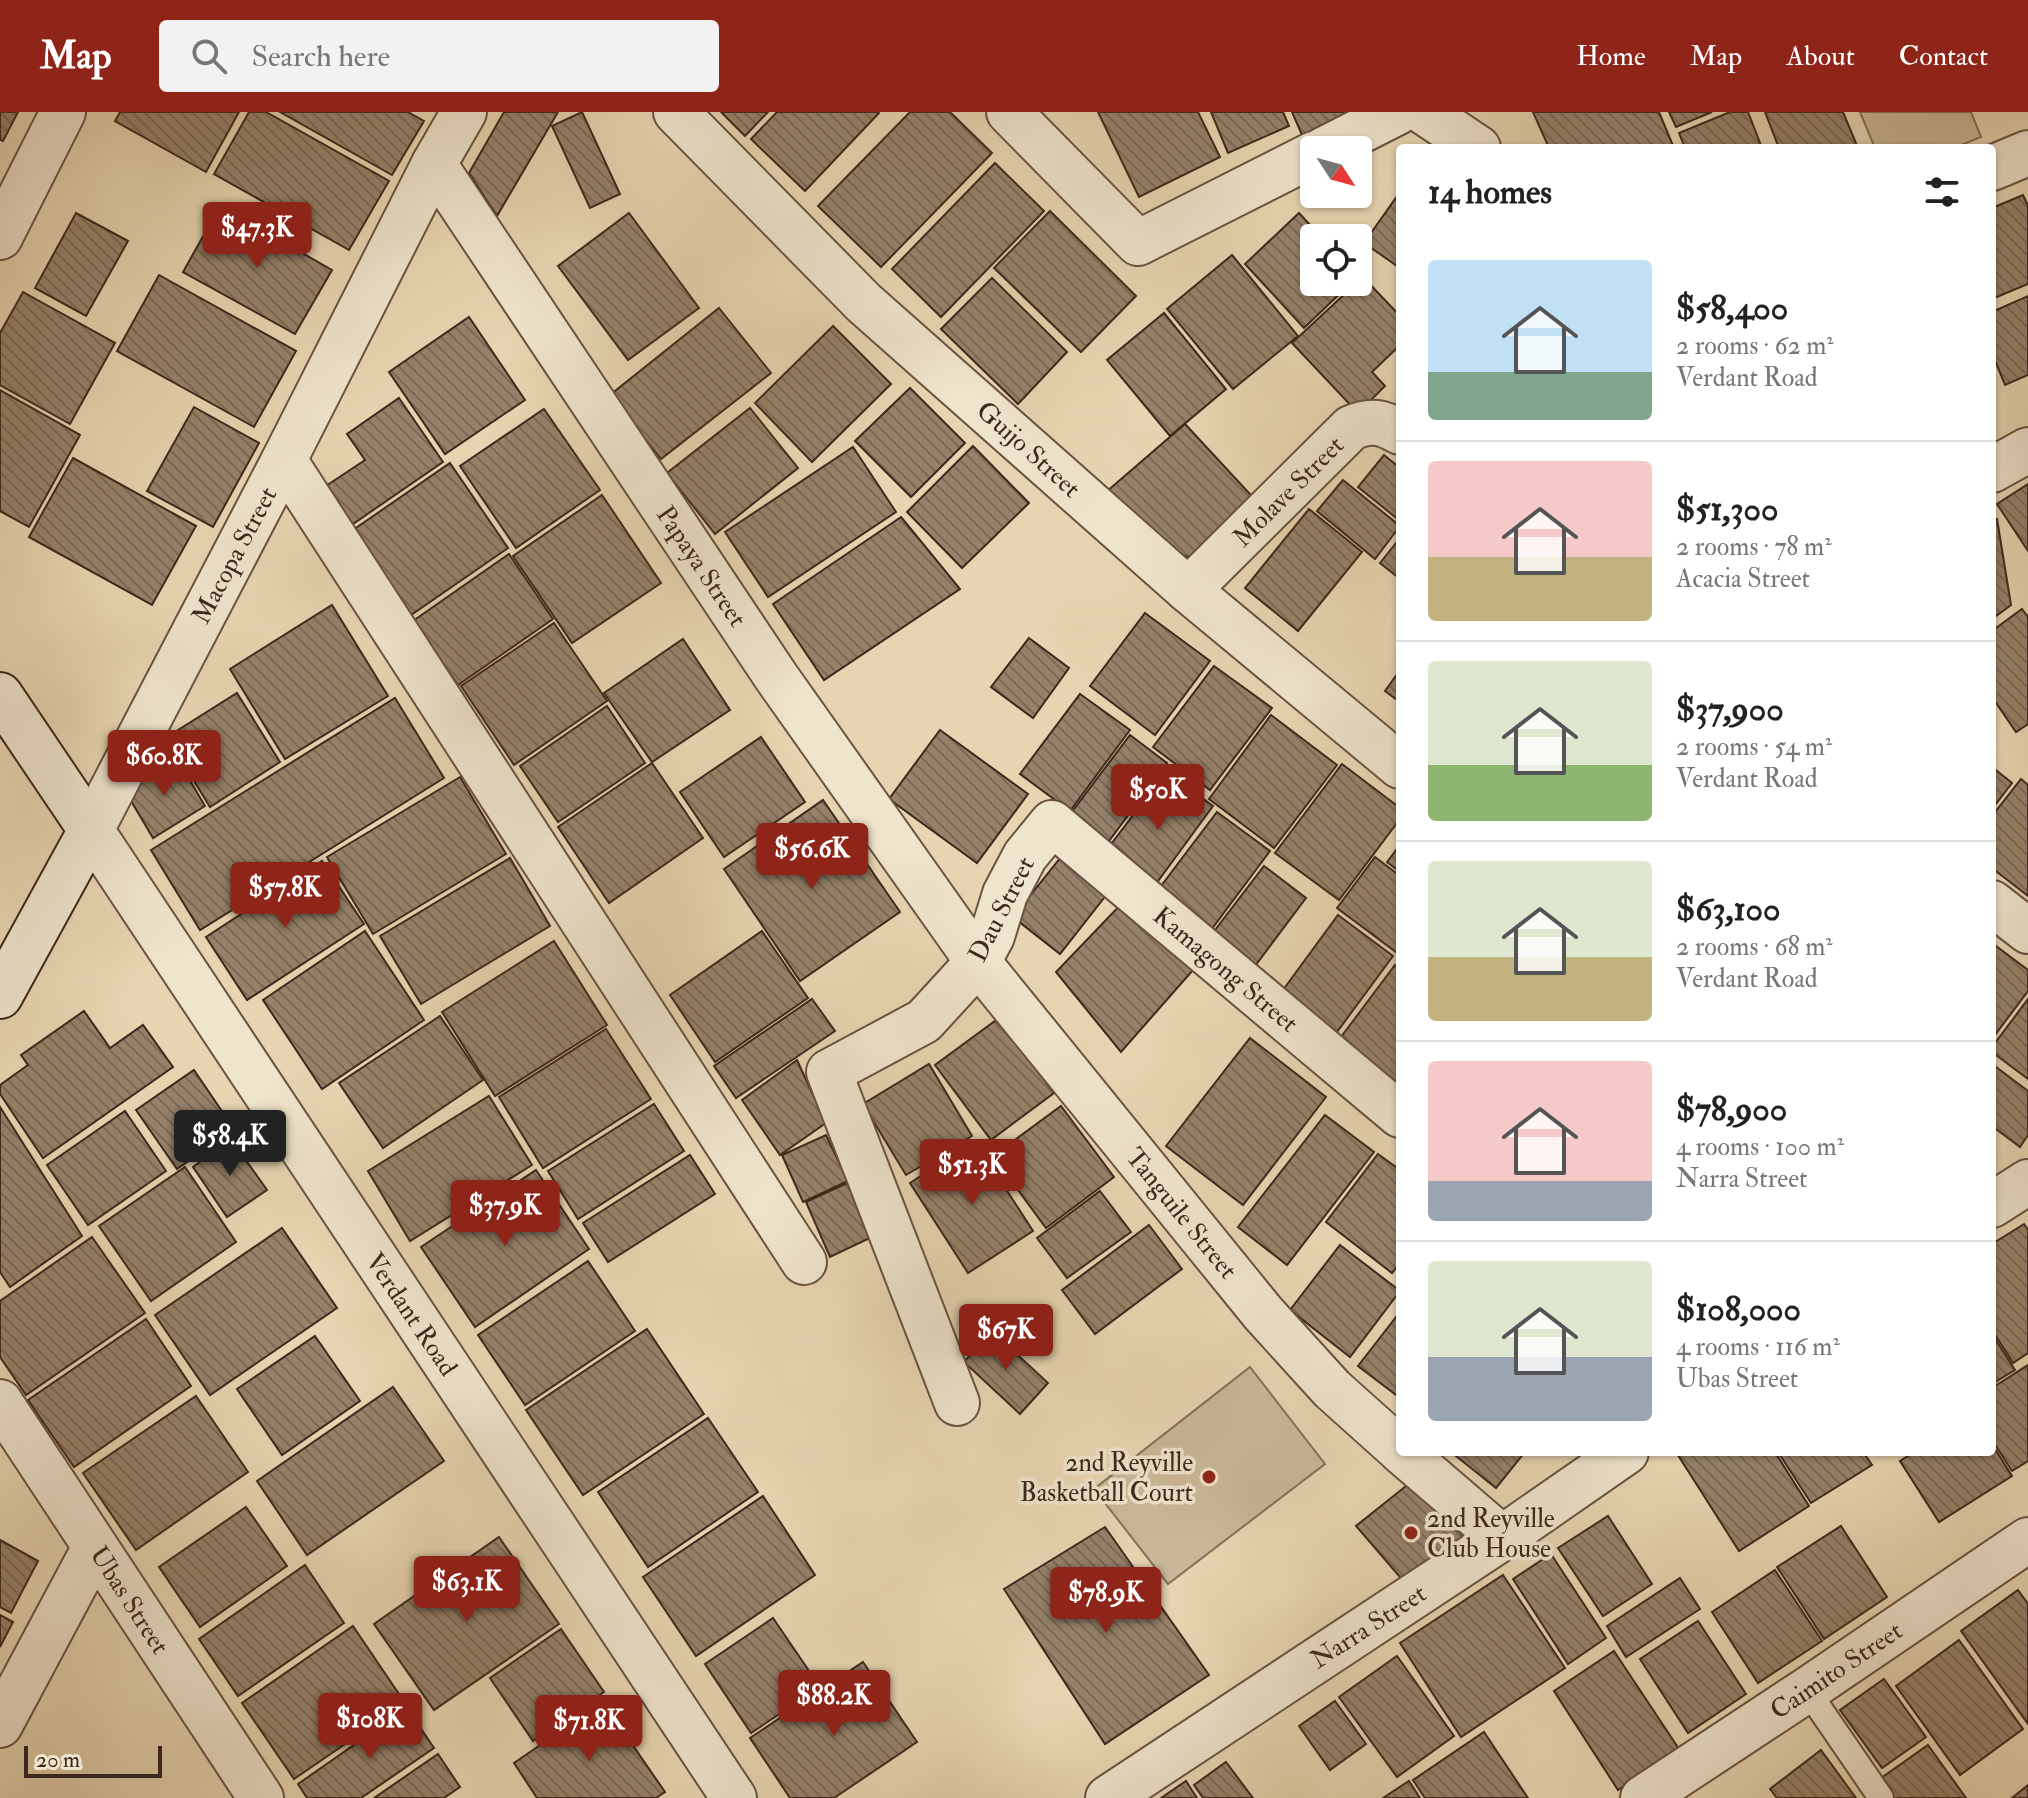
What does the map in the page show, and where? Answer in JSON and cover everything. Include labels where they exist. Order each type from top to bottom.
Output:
[{"type":"street","points":[[0,237],[63,112]]},
{"type":"street","name":"Macopa Street","points":[[0,996],[91,830],[434,164],[464,112]]},
{"type":"street","name":"Guijo Street","points":[[676,112],[864,303],[1188,590],[1396,763]]},
{"type":"street","points":[[1009,112],[1138,243],[1300,161]]},
{"type":"street","points":[[1351,136],[1398,112]]},
{"type":"street","points":[[1424,112],[1472,144]]},
{"type":"street","points":[[1996,166],[2028,153]]},
{"type":"street","name":"Papaya Street","points":[[434,164],[777,678],[978,962]]},
{"type":"street","name":"Molave Street","points":[[1188,590],[1351,428],[1365,422],[1380,422],[1396,430]]},
{"type":"street","points":[[1996,468],[2028,450]]},
{"type":"street","points":[[284,460],[804,1262]]},
{"type":"street","name":"Verdant Road","points":[[0,695],[734,1798]]},
{"type":"street","name":"Dau Street","points":[[957,1403],[829,1072],[924,1021],[978,962],[992,936],[1005,894],[1025,856],[1052,823]]},
{"type":"street","name":"Kamagong Street","points":[[1052,823],[1396,1112]]},
{"type":"street","points":[[1996,906],[2028,931]]},
{"type":"street","name":"Tanguile Street","points":[[978,962],[1263,1313],[1332,1389],[1396,1447]]},
{"type":"street","points":[[1996,1202],[2028,1182]]},
{"type":"street","name":"Ubas Street","points":[[0,1402],[261,1798]]},
{"type":"street","name":"Tanguile Street","points":[[1407,1456],[1502,1538]]},
{"type":"street","name":"Narra Street","points":[[1108,1798],[1502,1538],[1620,1456]]},
{"type":"street","name":"Caimito Street","points":[[1643,1798],[2028,1540]]},
{"type":"street","points":[[0,1725],[95,1547]]},
{"type":"lane","points":[[1807,1690],[1881,1798]]},
{"type":"shaded area","points":[[1860,112],[1971,112],[1981,137],[1964,144],[1873,144]]},
{"type":"shaded area","name":"2nd Reyville Basketball Court","points":[[1250,1367],[1325,1464],[1168,1584],[1094,1489]]},
{"type":"building","points":[[0,112],[18,112],[3,141],[0,140]]},
{"type":"building","points":[[120,112],[239,112],[206,172],[115,121]]},
{"type":"building","points":[[249,112],[266,112],[389,181],[349,250],[214,174]]},
{"type":"building","points":[[280,112],[408,112],[424,121],[392,175]]},
{"type":"building","points":[[504,112],[558,112],[497,216],[469,173]]},
{"type":"building","points":[[582,112],[620,194],[590,208],[552,126]]},
{"type":"building","points":[[721,112],[768,112],[745,136]]},
{"type":"building","points":[[777,112],[879,113],[805,191],[751,139]]},
{"type":"building","points":[[910,112],[950,112],[992,153],[881,267],[818,206]]},
{"type":"building","points":[[1098,112],[1198,112],[1220,157],[1139,197]]},
{"type":"building","points":[[1211,112],[1283,112],[1289,126],[1228,153]]},
{"type":"building","points":[[1292,112],[1355,112],[1302,135]]},
{"type":"building","points":[[1533,112],[1659,112],[1672,144],[1547,144]]},
{"type":"building","points":[[1669,112],[1712,112],[1676,127]]},
{"type":"building","points":[[1730,112],[1748,112],[1760,144],[1683,144],[1679,133]]},
{"type":"building","points":[[1765,112],[1843,112],[1856,144],[1777,144]]},
{"type":"building","points":[[995,163],[1044,211],[941,317],[892,269]]},
{"type":"building","points":[[2023,195],[2028,206],[2028,284],[1996,297],[1996,206]]},
{"type":"building","points":[[1396,198],[1396,265],[1372,249],[1372,232]]},
{"type":"building","points":[[220,206],[332,270],[295,334],[183,272]]},
{"type":"building","points":[[1050,211],[1136,296],[1081,352],[994,268]]},
{"type":"building","points":[[76,213],[128,241],[86,316],[35,288]]},
{"type":"building","points":[[629,213],[699,308],[628,360],[558,266]]},
{"type":"building","points":[[1299,213],[1309,224],[1300,224],[1300,296],[1337,296],[1304,328],[1245,264]]},
{"type":"building","points":[[1232,255],[1298,336],[1233,389],[1167,309]]},
{"type":"building","points":[[159,275],[296,351],[254,427],[117,351]]},
{"type":"building","points":[[992,278],[1067,352],[1018,404],[941,329]]},
{"type":"building","points":[[1372,286],[1396,312],[1396,349],[1372,372],[1385,386],[1358,413],[1292,343],[1343,296],[1372,296]]},
{"type":"building","points":[[23,292],[115,343],[70,424],[0,385],[0,333]]},
{"type":"building","points":[[2028,296],[2028,375],[2005,385],[1996,363],[1996,310]]},
{"type":"building","points":[[719,308],[771,373],[661,459],[610,395]]},
{"type":"building","points":[[1164,313],[1226,389],[1170,436],[1107,360]]},
{"type":"building","points":[[469,317],[525,400],[445,454],[389,372]]},
{"type":"building","points":[[833,326],[891,384],[812,462],[755,403]]},
{"type":"building","points":[[910,388],[965,443],[911,497],[855,441]]},
{"type":"building","points":[[0,390],[80,435],[29,527],[0,511]]},
{"type":"building","points":[[399,398],[443,462],[350,526],[323,488],[365,460],[347,434]]},
{"type":"building","points":[[194,407],[259,443],[213,527],[147,491]]},
{"type":"building","points":[[750,408],[798,468],[715,534],[667,473]]},
{"type":"building","points":[[544,409],[600,490],[516,548],[460,466]]},
{"type":"building","points":[[1185,424],[1261,506],[1200,560],[1155,548],[1106,492]]},
{"type":"building","points":[[973,446],[1029,503],[962,568],[907,512]]},
{"type":"building","points":[[853,447],[896,512],[768,597],[725,532]]},
{"type":"building","points":[[1384,455],[1396,465],[1396,518],[1358,487]]},
{"type":"building","points":[[73,458],[196,526],[152,605],[29,537]]},
{"type":"building","points":[[450,463],[508,548],[411,615],[353,530]]},
{"type":"building","points":[[1343,480],[1396,523],[1396,531],[1375,559],[1317,511]]},
{"type":"building","points":[[2028,484],[2028,551],[1997,504]]},
{"type":"building","points":[[602,495],[661,583],[572,643],[513,556]]},
{"type":"building","points":[[1309,509],[1362,552],[1298,631],[1245,588]]},
{"type":"building","points":[[901,517],[960,589],[824,680],[773,604]]},
{"type":"building","points":[[1996,519],[2011,605],[1996,616]]},
{"type":"building","points":[[1396,543],[1396,576],[1380,563]]},
{"type":"building","points":[[509,554],[553,619],[458,685],[413,621]]},
{"type":"building","points":[[332,605],[388,696],[285,759],[230,669]]},
{"type":"building","points":[[2022,609],[2028,617],[2028,724],[2016,732],[1996,703],[1996,628]]},
{"type":"building","points":[[1145,613],[1210,661],[1155,735],[1090,686]]},
{"type":"building","points":[[554,623],[607,701],[514,765],[461,686]]},
{"type":"building","points":[[1029,638],[1069,668],[1033,718],[991,687]]},
{"type":"building","points":[[683,639],[730,710],[652,762],[604,693]]},
{"type":"building","points":[[1214,666],[1272,708],[1210,790],[1153,747]]},
{"type":"building","points":[[1396,676],[1396,699],[1385,691]]},
{"type":"building","points":[[237,693],[280,762],[210,807],[167,737]]},
{"type":"building","points":[[1080,694],[1130,730],[1070,811],[1020,774]]},
{"type":"building","points":[[395,698],[444,778],[200,930],[151,850]]},
{"type":"building","points":[[607,706],[645,763],[558,822],[520,766]]},
{"type":"building","points":[[1271,715],[1337,765],[1274,848],[1209,799]]},
{"type":"building","points":[[940,730],[1028,794],[977,863],[889,799]]},
{"type":"building","points":[[1130,735],[1167,763],[1103,849],[1065,821]]},
{"type":"building","points":[[761,737],[805,802],[724,857],[680,792]]},
{"type":"building","points":[[176,757],[205,806],[153,838],[124,789]]},
{"type":"building","points":[[652,763],[703,838],[609,903],[558,827]]},
{"type":"building","points":[[1342,764],[1396,805],[1396,824],[1339,900],[1275,853]]},
{"type":"building","points":[[1996,770],[2012,783],[1996,804]]},
{"type":"building","points":[[1166,772],[1213,806],[1150,892],[1102,856]]},
{"type":"building","points":[[460,777],[506,854],[373,934],[327,857]]},
{"type":"building","points":[[2021,779],[2028,785],[2028,896],[1996,871],[1996,811]]},
{"type":"building","points":[[823,800],[900,912],[800,981],[724,869]]},
{"type":"building","points":[[1217,812],[1270,851],[1208,934],[1155,894]]},
{"type":"building","points":[[1396,850],[1396,869],[1387,862]]},
{"type":"building","points":[[1065,852],[1111,889],[1060,954],[1013,917]]},
{"type":"building","points":[[1375,857],[1396,873],[1396,952],[1337,908]]},
{"type":"building","points":[[510,858],[550,926],[421,1004],[380,936]]},
{"type":"building","points":[[322,861],[364,924],[247,1000],[206,937]]},
{"type":"building","points":[[1264,866],[1306,898],[1255,966],[1212,934]]},
{"type":"building","points":[[1125,900],[1200,962],[1121,1052],[1056,972]]},
{"type":"building","points":[[1338,915],[1393,956],[1337,1032],[1283,990]]},
{"type":"building","points":[[365,931],[424,1020],[322,1089],[263,1000]]},
{"type":"building","points":[[762,931],[808,998],[715,1062],[670,995]]},
{"type":"building","points":[[554,941],[607,1025],[495,1096],[442,1012]]},
{"type":"building","points":[[1996,946],[2028,970],[2028,991],[1996,1034]]},
{"type":"building","points":[[1395,965],[1396,1083],[1338,1041]]},
{"type":"building","points":[[812,999],[835,1031],[736,1098],[714,1066]]},
{"type":"building","points":[[2028,999],[2028,1079],[1996,1055],[1996,1042]]},
{"type":"building","points":[[84,1011],[110,1048],[143,1025],[173,1067],[43,1158],[0,1094],[0,1085],[28,1065],[21,1055]]},
{"type":"building","points":[[440,1016],[483,1080],[383,1148],[339,1083]]},
{"type":"building","points":[[999,1018],[1054,1093],[991,1140],[935,1065]]},
{"type":"building","points":[[606,1029],[651,1099],[543,1168],[499,1097]]},
{"type":"building","points":[[1250,1038],[1326,1097],[1243,1205],[1166,1146]]},
{"type":"building","points":[[797,1060],[826,1123],[780,1155],[742,1100]]},
{"type":"building","points":[[929,1064],[972,1136],[906,1175],[863,1104]]},
{"type":"building","points":[[1996,1067],[2028,1091],[2028,1135],[2020,1147],[1996,1129]]},
{"type":"building","points":[[194,1070],[234,1129],[177,1169],[136,1110]]},
{"type":"building","points":[[489,1096],[532,1165],[410,1241],[368,1171]]},
{"type":"building","points":[[654,1104],[684,1151],[578,1219],[548,1171]]},
{"type":"building","points":[[1061,1106],[1114,1177],[1046,1228],[993,1156]]},
{"type":"building","points":[[0,1107],[82,1236],[10,1287],[0,1272]]},
{"type":"building","points":[[125,1111],[166,1171],[88,1225],[47,1165]]},
{"type":"building","points":[[1325,1115],[1374,1152],[1287,1265],[1238,1227]]},
{"type":"building","points":[[826,1135],[848,1181],[803,1202],[782,1155]]},
{"type":"building","points":[[231,1139],[267,1190],[227,1217],[193,1167]]},
{"type":"building","points":[[975,1141],[1033,1231],[968,1273],[910,1183]]},
{"type":"building","points":[[1378,1154],[1396,1167],[1396,1268],[1392,1273],[1326,1222]]},
{"type":"building","points":[[690,1155],[715,1194],[608,1262],[583,1223]]},
{"type":"building","points":[[185,1167],[236,1242],[151,1301],[99,1226]]},
{"type":"building","points":[[536,1170],[589,1249],[475,1327],[421,1247]]},
{"type":"building","points":[[847,1183],[872,1237],[830,1257],[806,1202]]},
{"type":"building","points":[[1100,1191],[1131,1232],[1067,1278],[1037,1238]]},
{"type":"building","points":[[2024,1224],[2028,1230],[2028,1353],[2013,1363],[1996,1336],[1996,1242]]},
{"type":"building","points":[[1149,1225],[1182,1269],[1095,1334],[1062,1290]]},
{"type":"building","points":[[282,1228],[337,1308],[210,1395],[155,1315]]},
{"type":"building","points":[[92,1237],[145,1313],[26,1395],[0,1357],[0,1301]]},
{"type":"building","points":[[1340,1245],[1396,1288],[1396,1296],[1350,1357],[1290,1310]]},
{"type":"building","points":[[588,1261],[635,1331],[525,1405],[478,1335]]},
{"type":"building","points":[[1396,1317],[1396,1395],[1358,1366]]},
{"type":"building","points":[[146,1319],[191,1386],[74,1467],[28,1400]]},
{"type":"building","points":[[647,1329],[704,1414],[583,1495],[526,1410]]},
{"type":"building","points":[[992,1331],[1048,1383],[1020,1414],[964,1362]]},
{"type":"building","points":[[315,1336],[360,1401],[282,1455],[237,1389]]},
{"type":"building","points":[[1996,1340],[2015,1370],[1996,1382]]},
{"type":"building","points":[[2028,1365],[2028,1461],[2012,1471],[1996,1446],[1996,1385]]},
{"type":"building","points":[[393,1387],[444,1461],[307,1555],[257,1481]]},
{"type":"building","points":[[196,1396],[248,1472],[136,1550],[83,1473]]},
{"type":"building","points":[[708,1418],[758,1492],[648,1567],[598,1492]]},
{"type":"building","points":[[1996,1450],[2012,1476],[1939,1522],[1900,1461],[1908,1456],[1996,1456]]},
{"type":"building","points":[[1456,1456],[1522,1456],[1496,1488]]},
{"type":"building","points":[[1679,1456],[1778,1456],[1809,1506],[1739,1551]]},
{"type":"building","points":[[1781,1456],[1866,1456],[1872,1465],[1811,1503]]},
{"type":"building","name":"2nd Reyville Club House","points":[[1411,1482],[1467,1540],[1405,1583],[1356,1526]]},
{"type":"building","points":[[763,1496],[815,1575],[696,1656],[643,1577]]},
{"type":"building","points":[[246,1507],[287,1566],[200,1627],[159,1567]]},
{"type":"building","points":[[1608,1516],[1652,1584],[1603,1616],[1558,1548]]},
{"type":"building","points":[[1841,1526],[1887,1597],[1824,1639],[1777,1567]]},
{"type":"building","points":[[1105,1527],[1209,1675],[1105,1744],[1004,1589]]},
{"type":"building","points":[[499,1537],[559,1624],[434,1710],[374,1624]]},
{"type":"building","points":[[0,1540],[38,1561],[11,1613],[0,1607]]},
{"type":"building","points":[[1551,1554],[1606,1638],[1568,1664],[1513,1579]]},
{"type":"building","points":[[305,1565],[344,1623],[238,1696],[199,1639]]},
{"type":"building","points":[[1775,1570],[1822,1641],[1758,1683],[1712,1612]]},
{"type":"building","points":[[1503,1575],[1565,1668],[1461,1737],[1400,1643]]},
{"type":"building","points":[[1680,1578],[1700,1609],[1626,1657],[1607,1626]]},
{"type":"building","points":[[2018,1590],[2028,1604],[2028,1724],[1961,1631]]},
{"type":"building","points":[[0,1615],[13,1622],[0,1647]]},
{"type":"building","points":[[773,1618],[820,1687],[751,1733],[705,1664]]},
{"type":"building","points":[[1698,1621],[1746,1694],[1688,1733],[1640,1659]]},
{"type":"building","points":[[353,1626],[405,1703],[294,1779],[242,1703]]},
{"type":"building","points":[[561,1629],[604,1692],[533,1741],[490,1678]]},
{"type":"building","points":[[1959,1640],[2023,1729],[1960,1775],[1896,1686]]},
{"type":"building","points":[[1614,1651],[1679,1749],[1618,1790],[1554,1691]]},
{"type":"building","points":[[1397,1656],[1454,1736],[1397,1777],[1339,1697]]},
{"type":"building","points":[[863,1662],[917,1742],[834,1798],[790,1798],[750,1738]]},
{"type":"building","points":[[1884,1679],[1926,1737],[1882,1768],[1840,1710]]},
{"type":"building","points":[[1335,1701],[1366,1744],[1330,1770],[1299,1726]]},
{"type":"building","points":[[603,1702],[665,1792],[656,1798],[537,1798],[514,1763]]},
{"type":"building","points":[[407,1708],[434,1748],[361,1798],[307,1798],[298,1784]]},
{"type":"building","points":[[1484,1732],[1528,1798],[1425,1798],[1413,1780]]},
{"type":"building","points":[[1928,1745],[1966,1798],[1885,1798],[1874,1783]]},
{"type":"building","points":[[1821,1750],[1856,1798],[1777,1798],[1770,1789]]},
{"type":"building","points":[[438,1754],[460,1787],[444,1798],[374,1798]]},
{"type":"building","points":[[1226,1762],[1253,1798],[1203,1798],[1194,1785]]},
{"type":"building","points":[[1186,1781],[1197,1798],[1161,1798]]},
{"type":"building","points":[[1409,1781],[1420,1798],[1383,1798]]},
{"type":"building","points":[[2028,1785],[2028,1798],[2012,1798]]},
{"type":"place","name":"2nd Reyville Basketball Court","points":[[1209,1477]]},
{"type":"place","name":"2nd Reyville Club House","points":[[1411,1533]]}]
